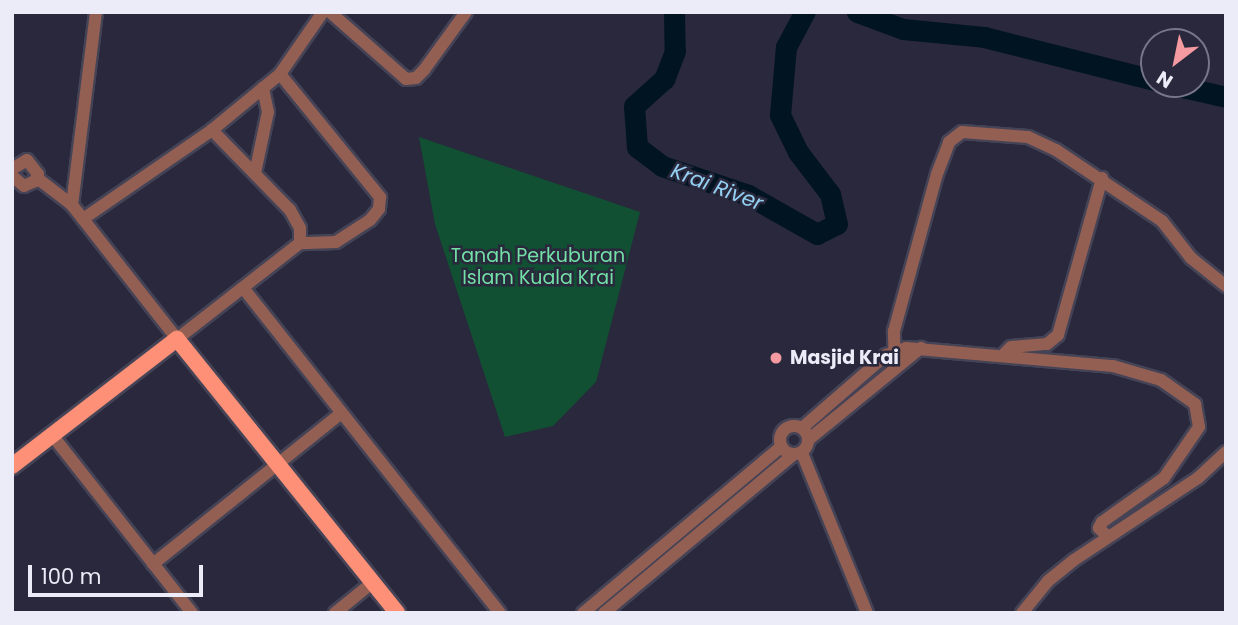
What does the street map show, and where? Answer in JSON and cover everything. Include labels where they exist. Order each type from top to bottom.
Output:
[{"type":"main road","points":[[12,466],[177,339],[397,613]]},
{"type":"street","points":[[68,201],[96,12]]},
{"type":"street","points":[[83,219],[212,130],[280,75],[323,12]]},
{"type":"street","points":[[330,12],[406,79],[416,78],[424,70],[467,12]]},
{"type":"street","points":[[12,169],[20,161],[31,161],[22,182],[68,201],[177,339],[300,243],[336,242],[370,220],[379,209],[380,197],[280,75]]},
{"type":"street","points":[[255,173],[268,112],[263,88]]},
{"type":"street","points":[[212,130],[290,209],[300,228],[300,243]]},
{"type":"street","points":[[895,365],[894,331],[937,174],[954,135],[1003,133],[1028,137],[1102,178],[1162,221],[1191,258],[1226,286]]},
{"type":"street","points":[[1005,353],[1011,346],[1047,344],[1058,335],[1102,178]]},
{"type":"street","points":[[244,289],[340,414],[500,613]]},
{"type":"street","points":[[805,434],[922,347]]},
{"type":"street","points":[[604,613],[797,454],[805,434],[894,351],[922,347],[1005,353],[1113,366],[1161,380],[1195,404],[1199,427],[1191,444],[1164,478],[1102,522],[1099,528],[1106,536]]},
{"type":"street","points":[[153,564],[340,414]]},
{"type":"street","points":[[583,613],[781,447],[783,430],[790,426],[805,434]]},
{"type":"street","points":[[52,435],[192,613]]},
{"type":"street","points":[[781,447],[797,454],[867,613]]},
{"type":"street","points":[[1022,613],[1048,581],[1106,536],[1198,478],[1226,452]]},
{"type":"street","points":[[335,613],[373,582]]},
{"type":"green space","name":"Tanah Perkuburan Islam Kuala Krai","points":[[419,137],[640,212],[596,382],[553,426],[505,437],[435,224]]},
{"type":"waterway","name":"Krai River","points":[[674,12],[675,51],[664,79],[634,106],[637,147],[662,166],[748,195],[817,234],[837,224],[830,194],[798,152],[780,115],[786,47],[805,12]]},
{"type":"waterway","name":"Krai River","points":[[857,12],[903,29],[984,37],[1140,76]]},
{"type":"waterway","name":"Krai River","points":[[1210,93],[1226,97]]},
{"type":"place","name":"Masjid Krai","points":[[776,358]]}]
